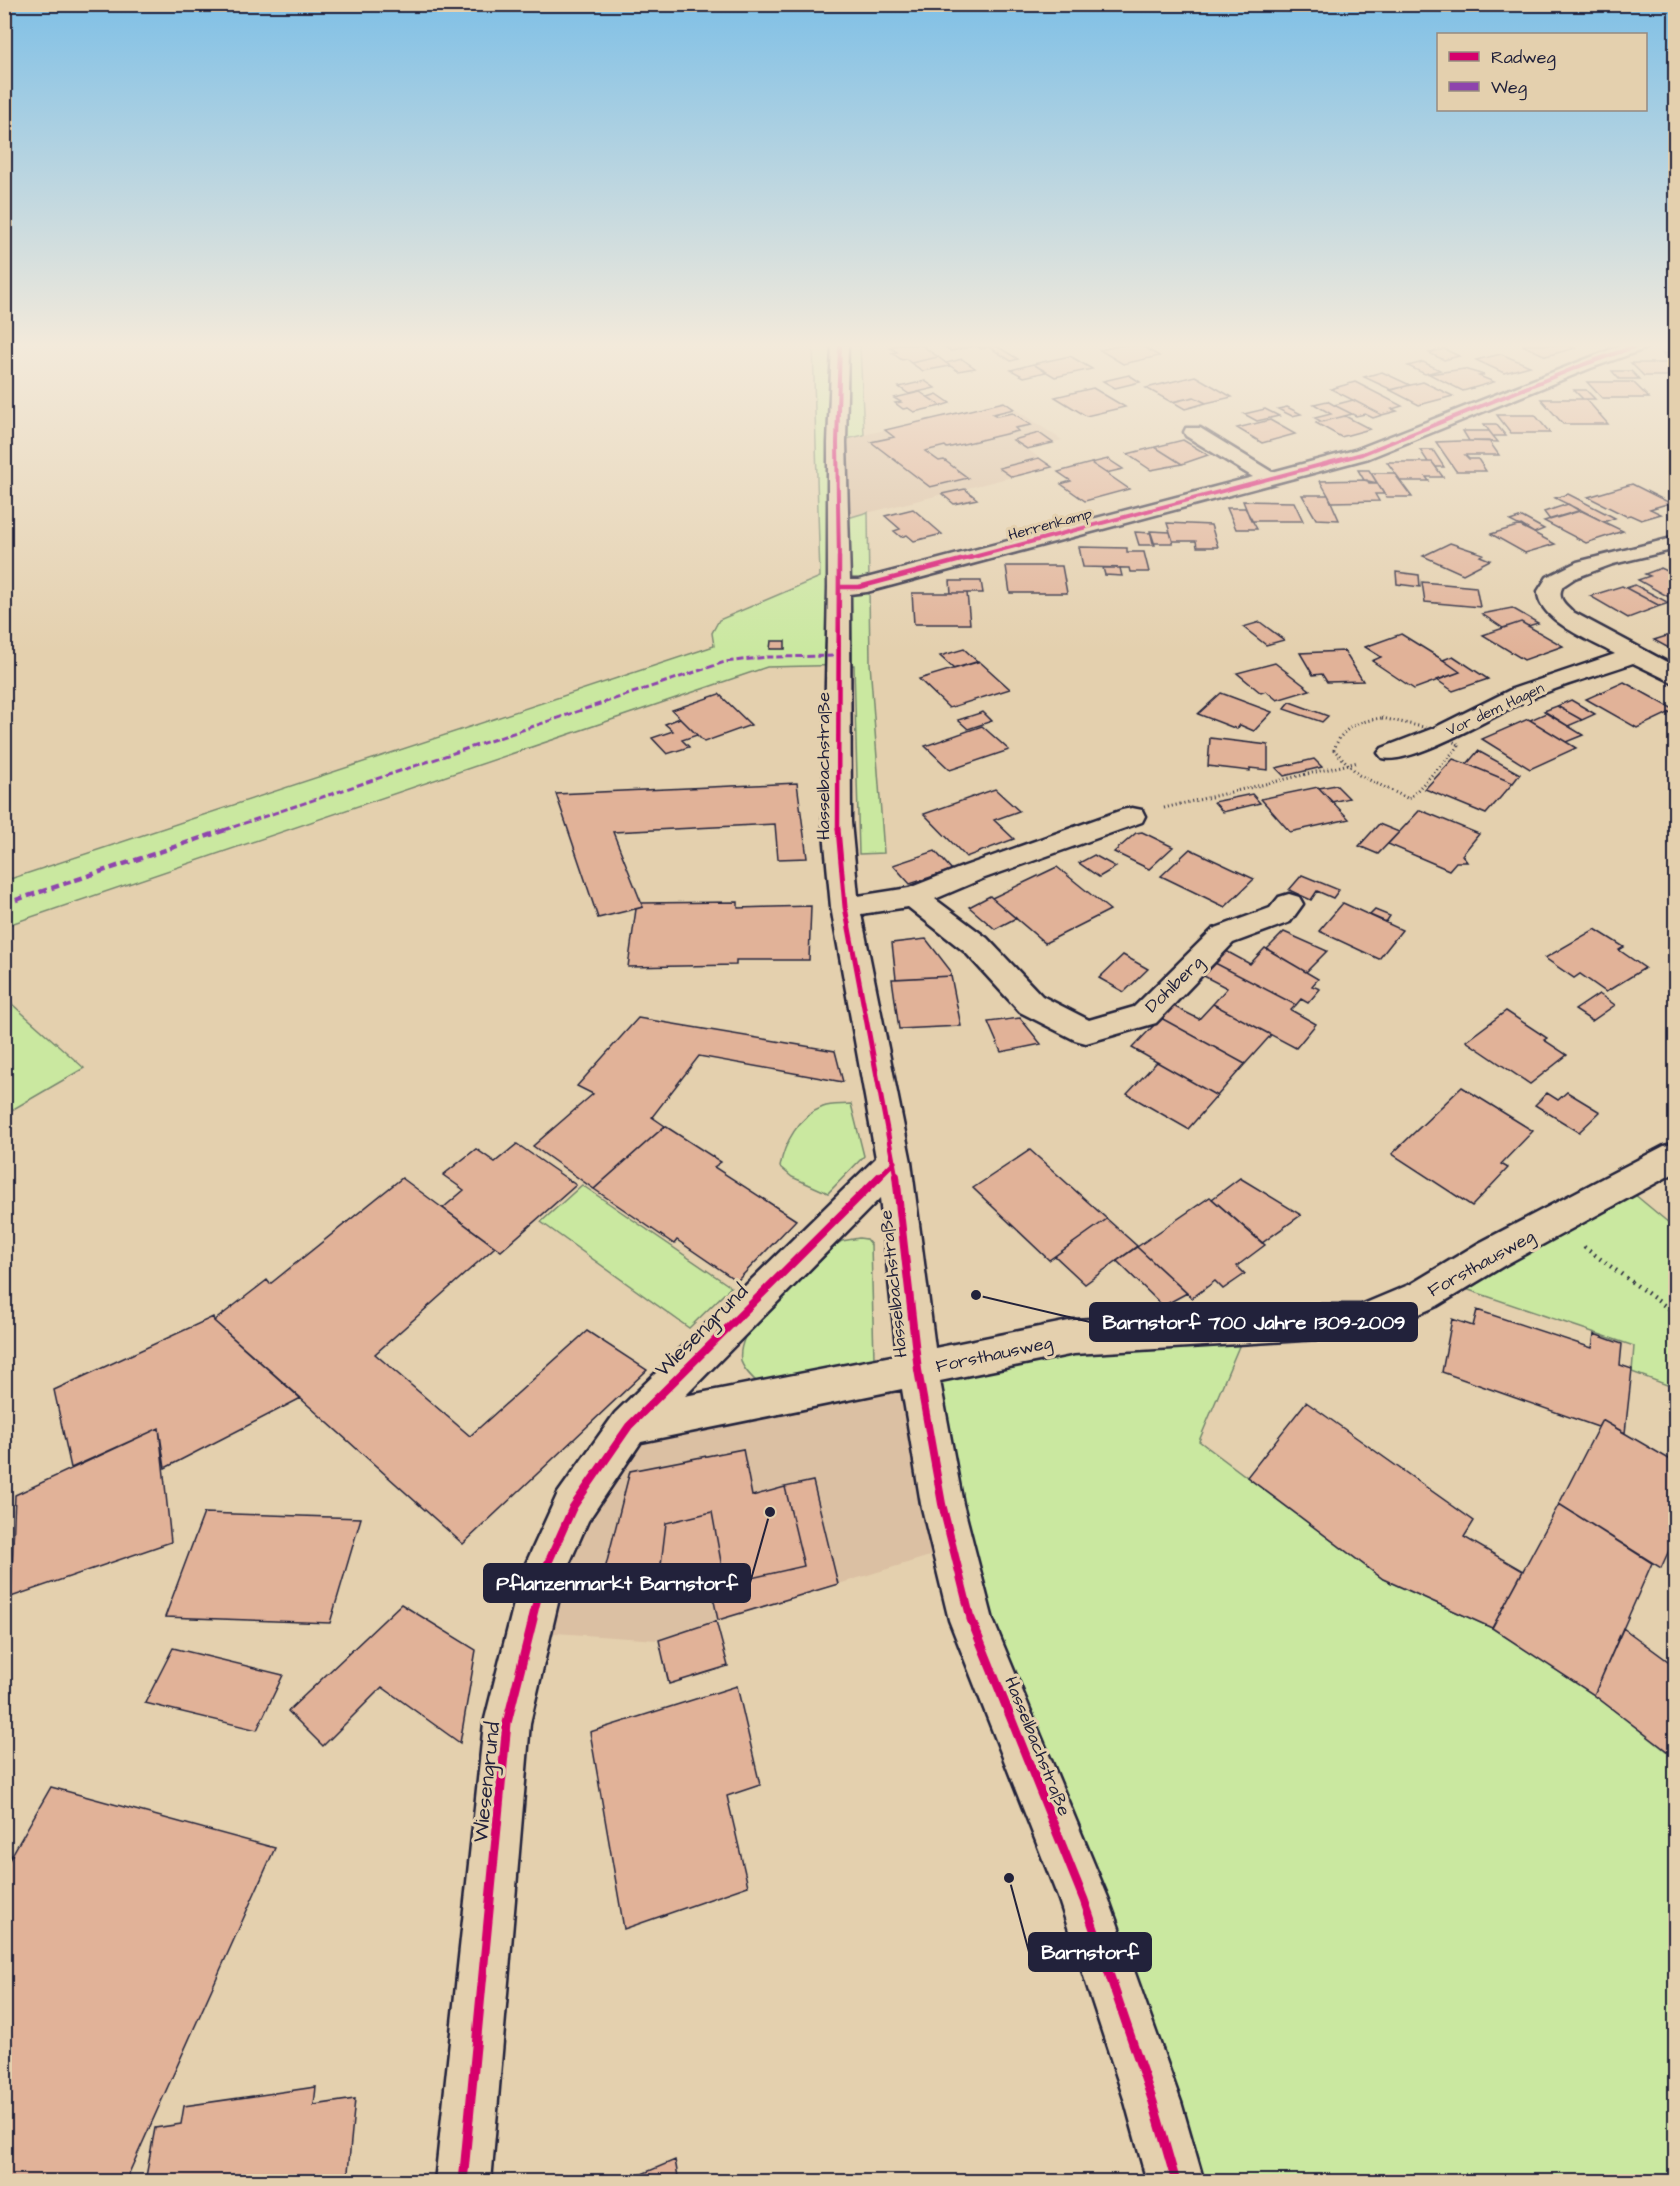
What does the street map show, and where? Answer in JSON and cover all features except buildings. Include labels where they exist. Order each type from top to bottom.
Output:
[{"type":"street","name":"Hasselbachstraße","points":[[837,447],[839,587],[837,822],[845,907],[894,1162],[918,1370],[942,1504],[971,1620],[1084,1900],[1153,2102],[1176,2181]]},
{"type":"street","points":[[1218,447],[1270,478]]},
{"type":"street","name":"Herrenkamp","points":[[839,587],[859,587],[1362,454],[1379,447]]},
{"type":"street","points":[[1676,543],[1565,573],[1555,580],[1549,591],[1551,604],[1565,617],[1676,677]]},
{"type":"street","name":"Vor dem Hagen","points":[[1390,753],[1443,733],[1521,694],[1634,655]]},
{"type":"street","points":[[845,907],[914,897],[972,873],[1132,816]]},
{"type":"street","name":"Dohlberg","points":[[914,897],[976,945],[1031,1004],[1086,1032],[1145,1015],[1223,936],[1280,915],[1289,904]]},
{"type":"street","name":"Forsthausweg","points":[[918,1370],[1074,1337],[1319,1322],[1363,1322],[1424,1295],[1492,1254],[1676,1156]]},
{"type":"street","name":"Wiesengrund","points":[[463,2181],[507,1723],[544,1572],[573,1507],[629,1426],[894,1162]]},
{"type":"street","points":[[629,1426],[918,1370]]},
{"type":"path","points":[[1132,816],[1390,753]]},
{"type":"path","points":[[1551,1224],[1676,1314]]},
{"type":"shaded area","points":[[842,447],[1035,447],[1027,449],[1052,467],[847,518]]},
{"type":"shaded area","points":[[913,1374],[949,1550],[657,1640],[541,1632],[552,1581],[636,1429]]},
{"type":"green space","points":[[816,447],[843,447],[848,518],[868,512],[870,663],[884,853],[859,854],[854,665],[767,667],[5,926],[4,881],[714,646],[712,633],[719,620],[820,577]]},
{"type":"green space","points":[[4,997],[84,1068],[5,1114],[4,1114]]},
{"type":"green space","points":[[851,1104],[864,1156],[828,1193],[792,1177],[780,1167],[789,1140],[807,1117],[826,1106]]},
{"type":"green space","points":[[582,1185],[731,1287],[689,1328],[541,1222]]},
{"type":"green space","points":[[1628,1189],[1675,1228],[1675,1388],[1632,1372],[1634,1346],[1451,1284]]},
{"type":"green space","points":[[866,1239],[871,1245],[874,1359],[867,1368],[760,1385],[742,1364],[741,1352],[745,1337],[836,1245],[842,1241]]},
{"type":"green space","points":[[1245,1332],[1199,1441],[1383,1579],[1492,1628],[1594,1695],[1675,1758],[1675,2181],[1184,2181],[975,1618],[927,1376],[1077,1343]]},
{"type":"marked path","points":[[4,904],[725,662],[768,657],[838,656]]},
{"type":"cycle path","points":[[837,447],[839,587],[837,822],[845,907],[894,1162],[918,1370],[942,1504],[971,1620],[1084,1900],[1153,2102],[1176,2182]]},
{"type":"cycle path","points":[[839,587],[859,587],[1362,454],[1379,447]]},
{"type":"cycle path","points":[[463,2182],[507,1723],[544,1572],[573,1507],[629,1426],[894,1162]]},
{"type":"place","name":"Barnstorf 700 Jahre 1309-2009","points":[[976,1295]]},
{"type":"place","name":"Pflanzenmarkt Barnstorf","points":[[770,1512]]},
{"type":"place","name":"Barnstorf","points":[[1009,1878]]}]
